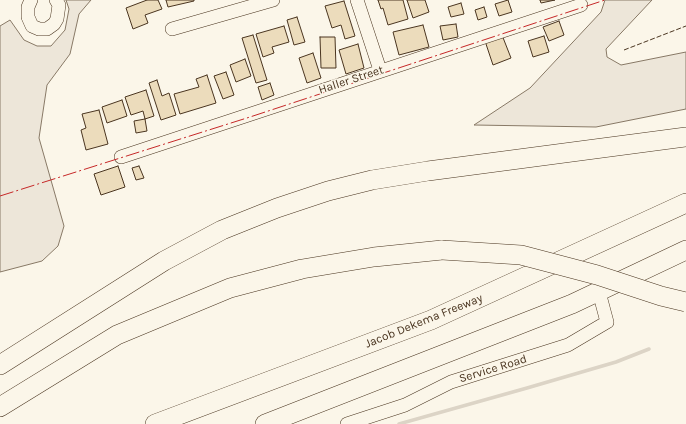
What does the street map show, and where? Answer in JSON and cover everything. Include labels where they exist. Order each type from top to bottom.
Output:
[{"type":"highway","points":[[0,365],[164,261],[222,230],[277,208],[328,191],[393,177],[590,148],[686,136]]},
{"type":"highway","name":"Jacob Dekema Freeway","points":[[155,424],[431,320],[686,203]]},
{"type":"highway","points":[[0,407],[117,335],[230,288],[309,267],[374,256],[442,250],[521,255],[597,274],[661,296],[686,302]]},
{"type":"highway","points":[[265,424],[572,304],[686,250]]},
{"type":"street","points":[[31,0],[28,7],[28,17],[32,26],[39,29],[47,28],[54,24],[57,18],[59,5],[56,0]]},
{"type":"street","points":[[172,29],[257,2],[273,0]]},
{"type":"street","points":[[357,0],[380,70]]},
{"type":"street","name":"Haller Street","points":[[121,157],[380,70],[581,5]]},
{"type":"street","name":"Service Road","points":[[347,424],[405,405],[451,382],[568,345],[607,322],[599,292]]},
{"type":"shaded area","points":[[66,0],[91,0],[79,14],[70,54],[47,85],[39,138],[64,226],[58,246],[42,261],[0,272],[0,26],[10,20],[24,40],[37,46],[51,46],[65,30],[69,9]]},
{"type":"shaded area","points":[[605,0],[652,0],[606,49],[607,57],[621,65],[686,52],[686,109],[596,127],[474,125],[530,88],[601,12]]},
{"type":"building","points":[[147,0],[158,0],[162,9],[145,15],[148,23],[133,29],[126,8]]},
{"type":"building","points":[[166,0],[194,0],[194,1],[168,7]]},
{"type":"building","points":[[378,0],[403,0],[408,19],[388,25],[383,8],[381,9]]},
{"type":"building","points":[[407,0],[425,0],[429,12],[413,18]]},
{"type":"building","points":[[508,0],[512,12],[499,16],[495,4]]},
{"type":"building","points":[[540,0],[555,0],[541,3]]},
{"type":"building","points":[[344,1],[355,36],[345,39],[341,25],[332,28],[325,6]]},
{"type":"building","points":[[461,3],[464,14],[451,17],[448,7]]},
{"type":"building","points":[[484,7],[487,17],[478,20],[475,10]]},
{"type":"building","points":[[297,17],[305,42],[294,45],[287,20]]},
{"type":"building","points":[[559,21],[564,35],[549,41],[543,27]]},
{"type":"building","points":[[456,24],[458,37],[443,40],[440,26]]},
{"type":"building","points":[[423,25],[429,47],[399,55],[393,32]]},
{"type":"building","points":[[284,26],[289,42],[272,47],[274,53],[263,57],[256,34]]},
{"type":"building","points":[[253,35],[267,80],[256,83],[242,38]]},
{"type":"building","points":[[502,35],[511,58],[493,65],[485,41]]},
{"type":"building","points":[[544,36],[549,52],[533,57],[528,41]]},
{"type":"building","points":[[320,37],[335,37],[336,68],[321,68]]},
{"type":"building","points":[[358,44],[364,68],[346,74],[339,50]]},
{"type":"building","points":[[313,53],[321,78],[307,83],[299,58]]},
{"type":"building","points":[[245,59],[251,76],[236,82],[230,65]]},
{"type":"building","points":[[226,72],[234,95],[223,99],[214,76]]},
{"type":"building","points":[[207,75],[216,103],[180,114],[174,94],[199,87],[196,79]]},
{"type":"building","points":[[157,80],[162,96],[169,93],[176,115],[161,120],[149,83]]},
{"type":"building","points":[[270,83],[274,95],[262,100],[258,87]]},
{"type":"building","points":[[146,90],[154,116],[145,119],[143,111],[131,115],[125,97]]},
{"type":"building","points":[[122,100],[127,116],[107,123],[102,107]]},
{"type":"building","points":[[99,110],[108,144],[86,150],[81,130],[86,128],[82,114]]},
{"type":"building","points":[[145,119],[147,131],[136,133],[134,121]]},
{"type":"building","points":[[118,166],[125,187],[101,195],[94,174]]},
{"type":"building","points":[[139,166],[144,178],[136,180],[132,168]]},
{"type":"waterway","points":[[399,424],[616,362],[649,349]]},
{"type":"fence","points":[[624,50],[686,26]]},
{"type":"power","points":[[0,196],[250,117],[605,0]]}]
